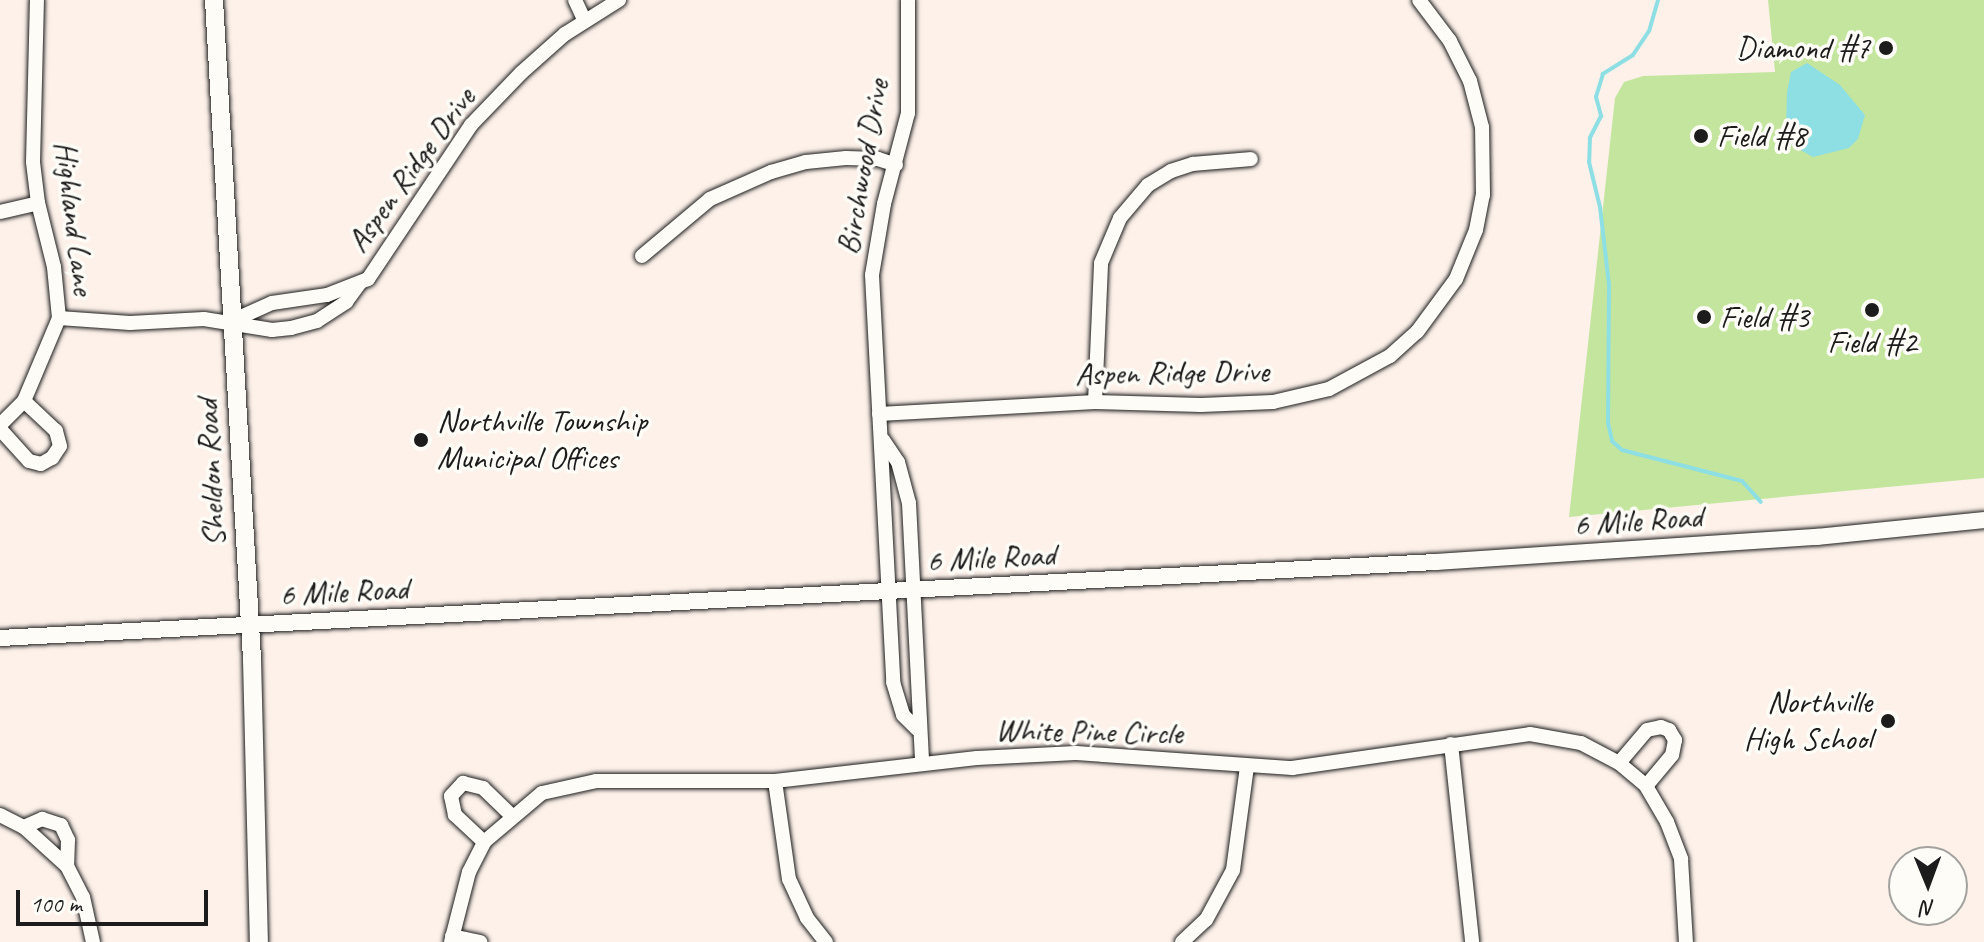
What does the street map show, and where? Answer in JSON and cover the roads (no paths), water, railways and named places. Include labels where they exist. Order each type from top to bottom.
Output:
[{"type":"main road","name":"Sheldon Road","points":[[214,0],[253,675],[259,942]]},
{"type":"street","name":"Highland Lane","points":[[0,427],[24,401],[59,318],[54,267],[38,203],[33,162],[37,0]]},
{"type":"street","points":[[575,0],[585,21]]},
{"type":"street","name":"Aspen Ridge Drive","points":[[232,321],[272,330],[317,321],[346,302],[386,256],[471,125],[521,73],[585,21],[619,0]]},
{"type":"street","name":"Birchwood Drive","points":[[887,591],[880,467],[883,440],[872,275],[884,204],[908,113],[908,0]]},
{"type":"street","name":"Aspen Ridge Drive","points":[[879,414],[1095,402],[1201,405],[1273,402],[1346,381],[1379,364],[1432,315],[1456,279],[1476,230],[1485,162],[1482,127],[1470,81],[1450,41],[1419,0]]},
{"type":"street","points":[[642,256],[710,199],[771,172],[846,158],[878,159],[896,165]]},
{"type":"street","points":[[1095,402],[1101,263],[1120,218],[1148,185],[1171,171],[1193,164],[1251,159]]},
{"type":"street","points":[[0,212],[38,203]]},
{"type":"street","name":"Aspen Ridge Drive","points":[[232,321],[272,303],[327,295],[360,283]]},
{"type":"street","points":[[59,318],[130,323],[232,321]]},
{"type":"street","points":[[0,427],[29,461],[41,464],[52,458],[60,446],[56,431],[24,401]]},
{"type":"street","name":"Birchwood Drive","points":[[883,440],[898,462],[909,503],[921,712],[917,729]]},
{"type":"street","name":"6 Mile Road","points":[[0,638],[913,590],[1801,538],[1984,520]]},
{"type":"street","points":[[887,591],[893,682],[903,715],[917,729],[922,764]]},
{"type":"street","points":[[1619,763],[1647,730],[1661,727],[1669,730],[1675,740],[1672,755],[1646,786]]},
{"type":"street","name":"White Pine Circle","points":[[452,939],[469,872],[484,842],[542,793],[596,781],[775,781],[922,764],[1076,753],[1292,768],[1510,735],[1552,736],[1581,743],[1619,763],[1646,786],[1667,822],[1681,859],[1686,942]]},
{"type":"street","points":[[1451,744],[1472,942]]},
{"type":"street","points":[[1182,942],[1206,920],[1233,870],[1247,766]]},
{"type":"street","points":[[775,781],[789,879],[807,918],[826,942]]},
{"type":"street","points":[[484,842],[455,815],[451,796],[463,783],[483,788],[512,816]]},
{"type":"street","points":[[0,815],[24,827],[67,866],[83,897],[93,942]]},
{"type":"street","points":[[24,827],[42,819],[61,825],[68,840],[67,866]]},
{"type":"street","points":[[452,939],[480,942]]},
{"type":"water","points":[[1807,63],[1840,85],[1865,115],[1858,139],[1849,148],[1813,157],[1790,144],[1786,130],[1791,72]]},
{"type":"waterway","points":[[1658,0],[1649,31],[1633,55],[1603,74],[1596,97],[1601,116],[1590,138],[1589,162],[1600,207],[1609,285],[1608,423],[1612,441],[1622,450],[1742,481],[1761,502]]},
{"type":"place","name":"Diamond #7","points":[[1886,48]]},
{"type":"place","name":"Field #8","points":[[1701,136]]},
{"type":"place","name":"Field #2","points":[[1872,310]]},
{"type":"place","name":"Field #3","points":[[1704,317]]},
{"type":"place","name":"Northville Township Municipal Offices","points":[[421,440]]},
{"type":"place","name":"Northville High School","points":[[1888,721]]}]
